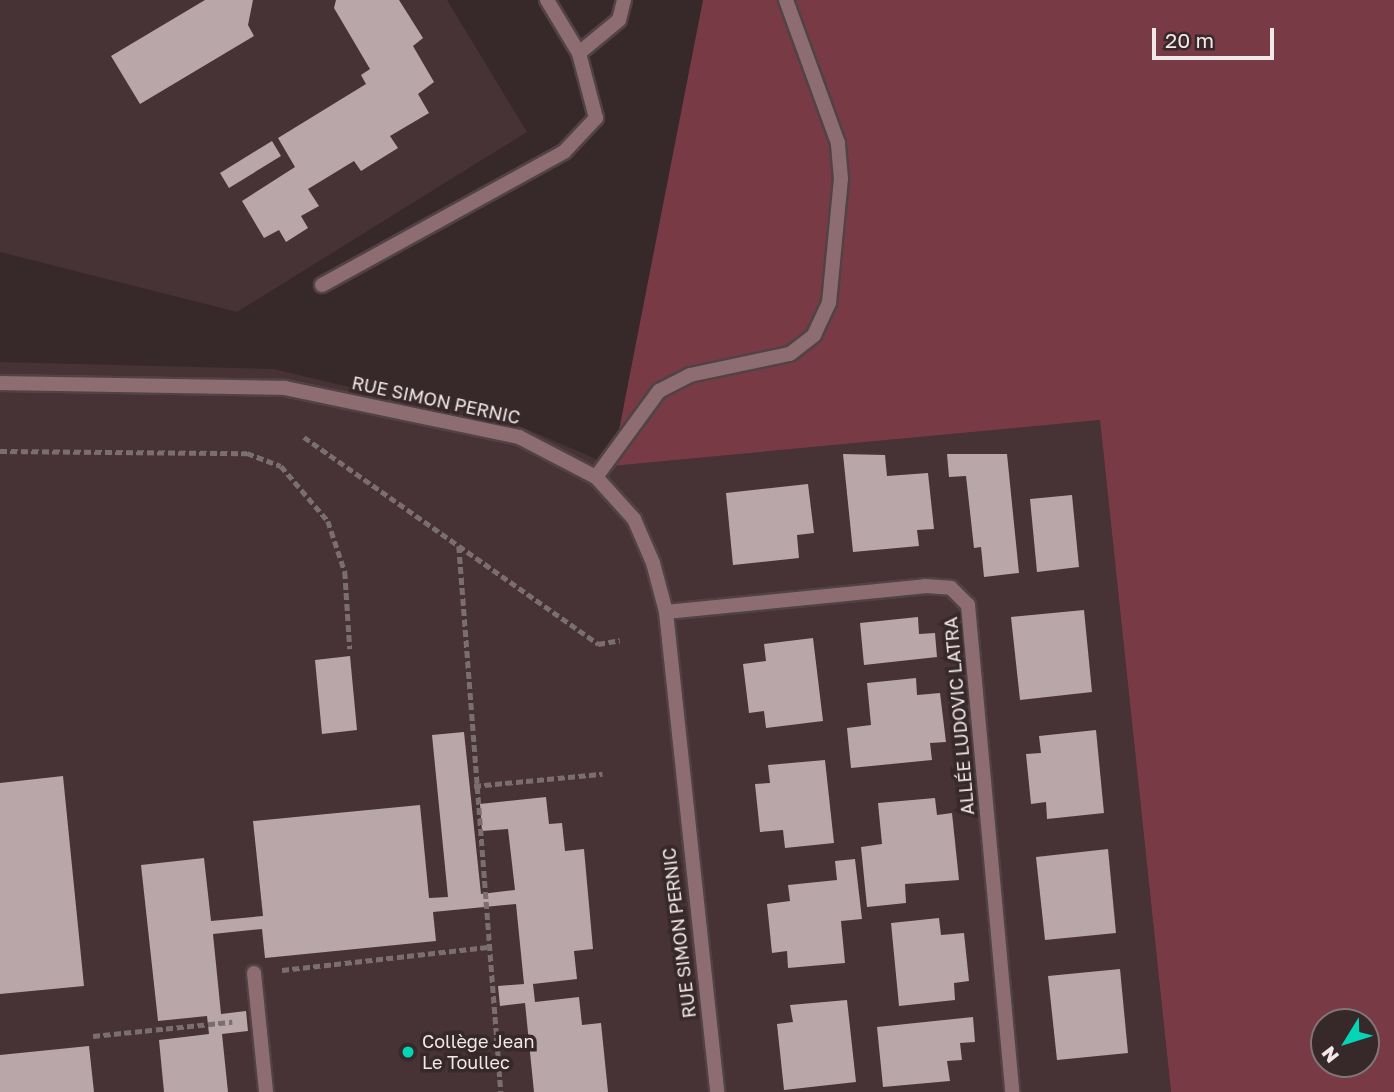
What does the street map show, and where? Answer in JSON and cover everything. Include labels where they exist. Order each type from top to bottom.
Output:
[{"type":"street","points":[[322,285],[564,152],[596,118],[579,53],[547,0]]},
{"type":"street","points":[[579,53],[619,20],[624,0]]},
{"type":"street","points":[[596,477],[659,391],[690,375],[790,354],[814,335],[829,303],[841,179],[838,143],[786,0]]},
{"type":"street","name":"RUE SIMON PERNIC","points":[[0,383],[285,388],[519,437],[596,477],[634,519],[653,563],[666,612],[717,1092]]},
{"type":"street","name":"ALLÉE LUDOVIC LATRA","points":[[666,612],[925,586],[951,588],[968,605],[1012,1092]]},
{"type":"street","points":[[254,973],[266,1092]]},
{"type":"path","points":[[304,437],[597,643],[620,640]]},
{"type":"path","points":[[0,451],[247,453],[281,466],[328,520],[345,572],[350,649]]},
{"type":"path","points":[[459,546],[474,786],[501,1092]]},
{"type":"path","points":[[474,786],[602,774]]},
{"type":"path","points":[[254,973],[488,947]]},
{"type":"path","points":[[93,1036],[258,1019]]},
{"type":"shaded area","points":[[0,0],[447,0],[527,132],[237,312],[0,252]]},
{"type":"shaded area","points":[[703,0],[1394,0],[1394,1092],[1171,1092],[1100,420],[612,466]]},
{"type":"shaded area","points":[[0,362],[273,369],[396,398],[487,412],[612,466],[1100,420],[1171,1092],[0,1092]]},
{"type":"building","points":[[205,0],[253,0],[248,25],[254,36],[140,104],[111,56]]},
{"type":"building","points":[[336,0],[399,0],[423,38],[413,46],[434,82],[418,94],[429,113],[390,136],[398,148],[361,171],[354,161],[308,189],[319,206],[301,216],[308,228],[286,242],[279,230],[264,238],[242,201],[295,167],[278,138],[366,84],[361,75],[370,69],[334,8]]},
{"type":"building","points":[[272,141],[281,156],[229,188],[220,173]]},
{"type":"building","points":[[843,454],[885,455],[887,476],[928,473],[934,529],[917,530],[919,546],[853,552]]},
{"type":"building","points":[[947,454],[1007,454],[1019,573],[984,577],[981,547],[974,548],[966,476],[949,477]]},
{"type":"building","points":[[808,484],[814,533],[797,535],[799,558],[733,565],[726,493]]},
{"type":"building","points":[[1072,495],[1079,567],[1037,572],[1030,499]]},
{"type":"building","points":[[1084,610],[1092,692],[1020,700],[1011,617]]},
{"type":"building","points":[[918,617],[919,634],[935,633],[937,657],[864,665],[860,623]]},
{"type":"building","points":[[813,638],[823,721],[766,728],[764,711],[749,713],[743,664],[766,661],[764,644]]},
{"type":"building","points":[[350,656],[357,730],[322,734],[315,660]]},
{"type":"building","points":[[916,678],[917,695],[940,693],[946,742],[930,743],[932,760],[851,768],[847,728],[871,725],[867,683]]},
{"type":"building","points":[[1096,730],[1104,813],[1047,819],[1046,802],[1031,804],[1026,754],[1041,753],[1039,736]]},
{"type":"building","points":[[464,732],[481,894],[515,890],[508,829],[482,831],[480,804],[546,797],[549,824],[562,823],[565,851],[584,849],[593,949],[574,951],[577,979],[533,984],[535,1002],[579,997],[582,1025],[601,1023],[608,1092],[534,1092],[525,1003],[500,1006],[498,986],[524,984],[516,904],[433,912],[436,941],[265,958],[262,929],[213,934],[221,1014],[246,1011],[248,1031],[222,1034],[228,1092],[164,1092],[159,1040],[209,1034],[207,1016],[158,1021],[141,865],[204,858],[211,921],[263,916],[253,821],[420,805],[429,898],[448,897],[432,735]]},
{"type":"building","points":[[825,760],[834,843],[785,848],[783,830],[760,832],[755,784],[770,783],[768,765]]},
{"type":"building","points":[[63,776],[84,986],[0,994],[0,783]]},
{"type":"building","points":[[935,798],[937,815],[952,813],[959,880],[905,884],[906,903],[867,907],[861,847],[882,844],[878,803]]},
{"type":"building","points":[[1108,849],[1116,933],[1045,940],[1036,857]]},
{"type":"building","points":[[855,859],[862,919],[841,921],[845,963],[788,968],[787,951],[772,953],[767,904],[790,901],[788,885],[837,880],[835,861]]},
{"type":"building","points":[[939,918],[941,935],[964,933],[969,981],[954,983],[955,1000],[899,1006],[891,923]]},
{"type":"building","points":[[1120,969],[1128,1053],[1057,1060],[1048,976]]},
{"type":"building","points":[[847,1000],[856,1082],[784,1090],[777,1024],[793,1022],[790,1005]]},
{"type":"building","points":[[973,1017],[975,1042],[960,1043],[962,1060],[947,1061],[950,1081],[883,1087],[877,1027]]},
{"type":"building","points":[[89,1046],[94,1092],[0,1092],[0,1055]]},
{"type":"place","name":"Collège Jean Le Toullec","points":[[408,1052]]}]
